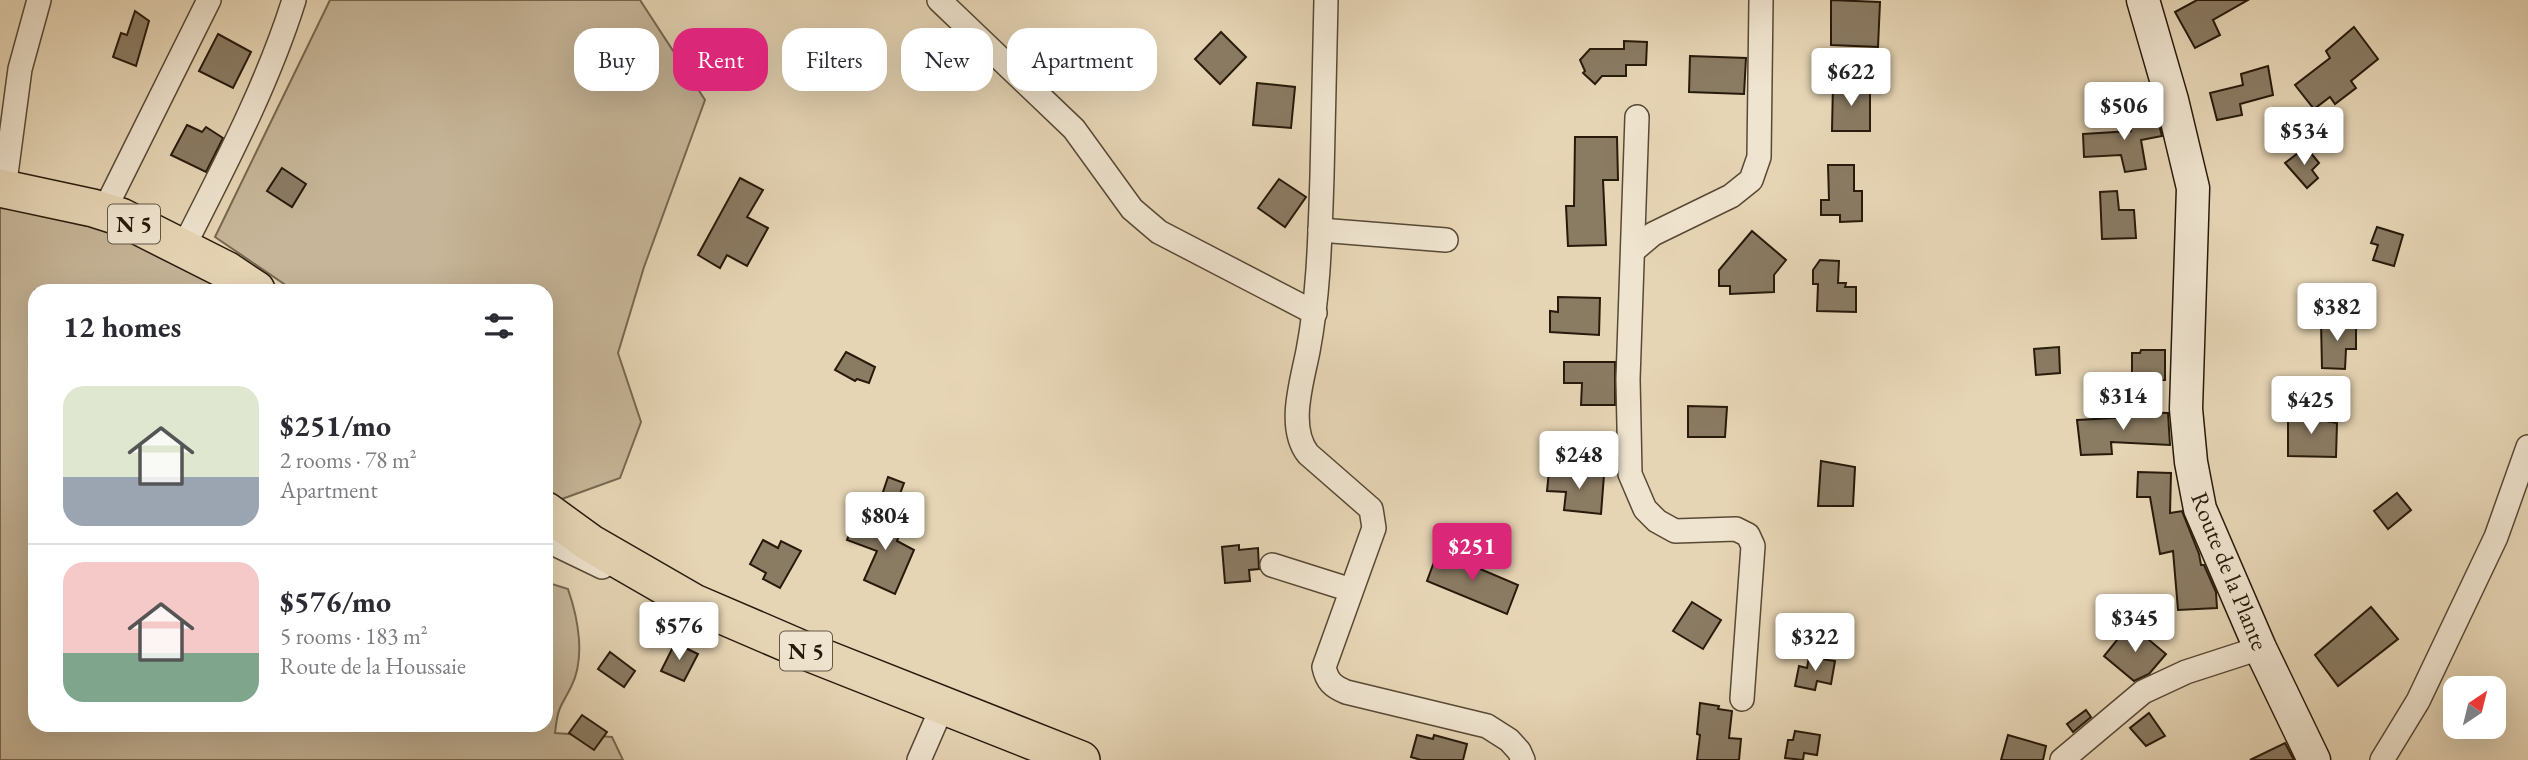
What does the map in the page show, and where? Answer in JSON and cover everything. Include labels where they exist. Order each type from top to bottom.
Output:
[{"type":"main road","name":"Route de la Plante","points":[[2143,0],[2172,100],[2193,188],[2186,409],[2191,462],[2200,509],[2260,648],[2314,760]]},
{"type":"main road","name":"N 5","points":[[2,189],[121,217],[184,247],[226,280]]},
{"type":"main road","name":"N 5","points":[[553,516],[590,543],[706,608],[808,652],[1081,760]]},
{"type":"street","points":[[2,189],[20,69],[39,0]]},
{"type":"street","points":[[104,211],[209,0]]},
{"type":"street","points":[[184,247],[270,67],[295,0]]},
{"type":"street","points":[[939,0],[1074,129],[1132,209],[1144,221],[1159,232],[1315,313]]},
{"type":"street","points":[[1326,0],[1315,313],[1300,397],[1298,435],[1308,454],[1363,500],[1374,517],[1374,528],[1324,667],[1326,679],[1334,687],[1346,692],[1487,726],[1509,740],[1523,760]]},
{"type":"street","points":[[1634,250],[1653,234],[1731,196],[1751,180],[1759,157],[1761,0]]},
{"type":"street","points":[[1636,117],[1628,379],[1630,474],[1646,509],[1657,521],[1675,531],[1737,529],[1748,535],[1753,546],[1742,699]]},
{"type":"street","points":[[1320,230],[1446,240]]},
{"type":"street","points":[[2382,760],[2418,701],[2496,537],[2528,447]]},
{"type":"street","points":[[553,544],[628,577],[641,573]]},
{"type":"street","points":[[1272,565],[1351,590]]},
{"type":"street","points":[[2062,760],[2143,692],[2186,672],[2260,648]]},
{"type":"street","points":[[919,760],[943,705]]},
{"type":"shaded area","points":[[330,0],[640,0],[658,28],[574,28],[574,91],[659,91],[659,29],[673,51],[673,91],[699,91],[705,100],[644,267],[618,353],[641,422],[620,478],[559,500],[553,495],[553,284],[284,284],[215,237]]},
{"type":"shaded area","points":[[0,208],[29,210],[78,224],[129,234],[218,284],[28,284],[28,732],[553,732],[553,584],[568,589],[579,638],[576,676],[560,708],[555,733],[612,737],[623,760],[0,760]]},
{"type":"building","points":[[1831,0],[1880,2],[1878,47],[1831,45]]},
{"type":"building","points":[[2197,0],[2248,0],[2213,20],[2220,35],[2195,48],[2175,12]]},
{"type":"building","points":[[135,11],[149,21],[136,66],[113,57],[121,33],[127,35]]},
{"type":"building","points":[[2354,27],[2378,59],[2351,81],[2356,88],[2335,104],[2330,97],[2314,109],[2295,85],[2330,58],[2326,51]]},
{"type":"building","points":[[1221,32],[1246,57],[1220,84],[1195,59]]},
{"type":"building","points":[[218,34],[251,52],[233,88],[199,71]]},
{"type":"building","points":[[1624,41],[1647,42],[1646,65],[1626,65],[1626,76],[1602,76],[1595,84],[1583,73],[1585,71],[1580,60],[1590,49],[1624,49]]},
{"type":"building","points":[[1690,56],[1746,58],[1744,94],[1689,92]]},
{"type":"building","points":[[2268,66],[2273,95],[2240,104],[2242,115],[2217,120],[2210,93],[2243,85],[2241,74]]},
{"type":"building","points":[[1257,83],[1295,87],[1291,128],[1253,125]]},
{"type":"building","points":[[1833,83],[1870,85],[1870,131],[1832,131]]},
{"type":"building","points":[[2156,114],[2162,136],[2141,140],[2146,169],[2125,172],[2121,155],[2084,157],[2083,134],[2131,131],[2128,119]]},
{"type":"building","points":[[187,125],[202,132],[206,127],[223,138],[206,172],[171,155]]},
{"type":"building","points":[[1575,137],[1617,137],[1618,180],[1603,180],[1606,245],[1568,246],[1566,206],[1574,206]]},
{"type":"building","points":[[2306,147],[2319,163],[2312,170],[2318,178],[2307,188],[2285,163]]},
{"type":"building","points":[[1828,165],[1854,165],[1854,191],[1862,191],[1862,221],[1840,222],[1840,215],[1821,215],[1821,200],[1829,200]]},
{"type":"building","points":[[282,168],[306,184],[292,207],[267,191]]},
{"type":"building","points":[[740,178],[763,190],[747,217],[768,228],[747,266],[727,255],[720,268],[698,255]]},
{"type":"building","points":[[1279,179],[1306,197],[1285,227],[1258,208]]},
{"type":"building","points":[[2117,191],[2119,210],[2134,210],[2136,238],[2102,239],[2100,192]]},
{"type":"building","points":[[2377,227],[2403,235],[2394,266],[2373,260],[2378,245],[2371,243]]},
{"type":"building","points":[[1752,231],[1786,260],[1774,275],[1774,292],[1730,294],[1730,286],[1719,286],[1719,270]]},
{"type":"building","points":[[1820,260],[1839,261],[1838,283],[1846,283],[1845,287],[1856,287],[1856,312],[1817,311],[1818,284],[1813,284],[1813,270]]},
{"type":"building","points":[[1558,297],[1600,298],[1599,335],[1550,332],[1550,311],[1558,312]]},
{"type":"building","points":[[2321,322],[2356,323],[2356,349],[2346,349],[2345,369],[2322,368]]},
{"type":"building","points":[[2059,347],[2060,373],[2036,375],[2034,349]]},
{"type":"building","points":[[2141,350],[2165,350],[2165,380],[2132,380],[2132,353],[2140,353]]},
{"type":"building","points":[[846,352],[875,367],[869,383],[857,379],[855,381],[835,370]]},
{"type":"building","points":[[1564,362],[1615,362],[1615,405],[1581,405],[1582,383],[1564,383]]},
{"type":"building","points":[[1688,406],[1727,407],[1725,437],[1688,437]]},
{"type":"building","points":[[2132,412],[2168,413],[2170,445],[2111,442],[2112,454],[2081,455],[2077,420],[2132,417]]},
{"type":"building","points":[[2288,413],[2319,413],[2319,420],[2337,423],[2336,457],[2288,456]]},
{"type":"building","points":[[1821,461],[1855,467],[1853,506],[1818,506]]},
{"type":"building","points":[[1549,471],[1604,475],[1601,514],[1564,510],[1566,492],[1547,491]]},
{"type":"building","points":[[2138,472],[2171,473],[2170,513],[2182,511],[2201,565],[2204,565],[2216,592],[2217,608],[2178,610],[2173,551],[2160,554],[2150,497],[2137,497]]},
{"type":"building","points":[[888,477],[904,483],[895,507],[880,501]]},
{"type":"building","points":[[2397,493],[2411,510],[2388,529],[2374,511]]},
{"type":"building","points":[[897,507],[908,512],[897,541],[914,550],[895,594],[864,580],[877,551],[847,540],[854,522],[885,534]]},
{"type":"building","points":[[763,540],[778,548],[781,541],[801,551],[780,588],[763,579],[766,573],[750,564]]},
{"type":"building","points":[[1239,545],[1239,550],[1258,548],[1259,569],[1249,570],[1250,581],[1225,583],[1222,547]]},
{"type":"building","points":[[1438,551],[1518,585],[1507,614],[1427,581]]},
{"type":"building","points":[[1692,602],[1721,620],[1703,649],[1673,631]]},
{"type":"building","points":[[2371,607],[2398,639],[2338,686],[2315,655]]},
{"type":"building","points":[[2130,624],[2166,654],[2149,674],[2134,681],[2104,656]]},
{"type":"building","points":[[675,643],[698,654],[684,681],[661,671]]},
{"type":"building","points":[[610,652],[635,671],[624,687],[598,669]]},
{"type":"building","points":[[1809,657],[1835,661],[1831,684],[1817,681],[1815,690],[1795,686],[1799,666],[1807,668]]},
{"type":"building","points":[[1700,703],[1732,711],[1729,738],[1741,739],[1739,760],[1697,760]]},
{"type":"building","points":[[2086,710],[2091,717],[2073,732],[2067,724]]},
{"type":"building","points":[[2149,713],[2165,736],[2146,746],[2130,728]]},
{"type":"building","points":[[582,715],[607,732],[594,750],[569,733]]},
{"type":"building","points":[[1795,731],[1820,735],[1817,755],[1804,753],[1803,760],[1785,758],[1788,740],[1793,740]]},
{"type":"building","points":[[1417,735],[1433,739],[1434,735],[1467,744],[1463,760],[1421,760],[1411,757]]},
{"type":"building","points":[[2008,735],[2046,746],[2043,760],[2001,760]]},
{"type":"building","points":[[2285,743],[2294,760],[2250,760]]}]
